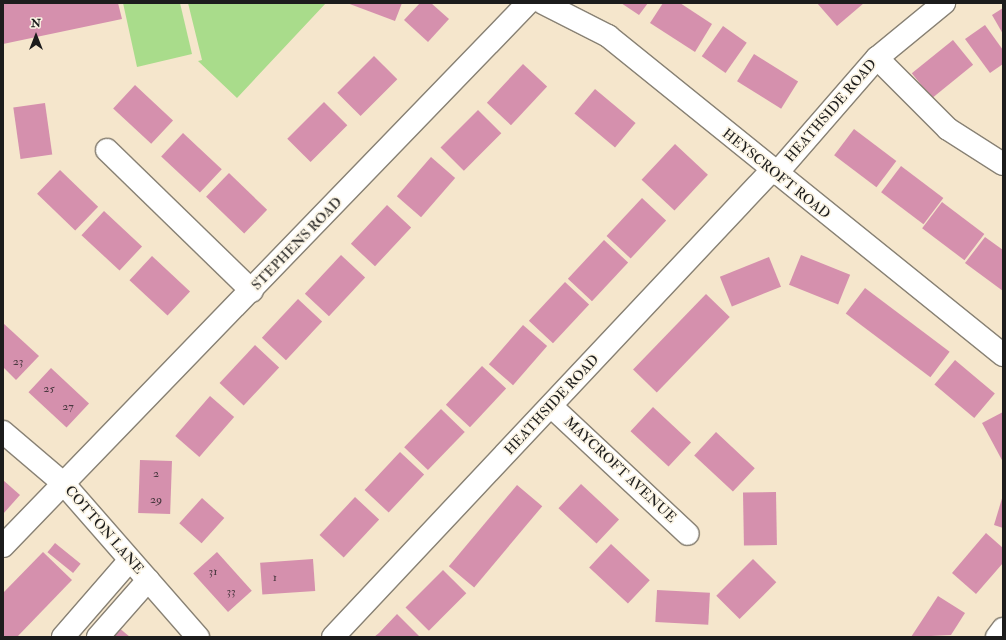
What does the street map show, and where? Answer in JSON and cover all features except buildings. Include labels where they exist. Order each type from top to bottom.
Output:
[{"type":"street","name":"STEPHENS ROAD","points":[[3,546],[62,483],[252,291],[528,3]]},
{"type":"street","name":"HEYSCROFT ROAD","points":[[543,3],[608,36],[773,173],[1003,355]]},
{"type":"street","name":"HEATHSIDE ROAD","points":[[332,637],[773,173],[877,58],[944,3]]},
{"type":"street","points":[[877,58],[948,130],[1003,164]]},
{"type":"street","points":[[106,150],[252,291]]},
{"type":"street","name":"MAYCROFT AVENUE","points":[[551,406],[688,534]]},
{"type":"street","name":"COTTON LANE","points":[[3,432],[62,483],[198,637]]},
{"type":"street","points":[[63,637],[130,560]]},
{"type":"street","points":[[98,637],[148,580]]},
{"type":"street","points":[[997,637],[1003,629]]},
{"type":"green space","points":[[123,3],[180,3],[192,54],[137,67]]},
{"type":"green space","points":[[188,3],[326,3],[237,98],[198,61],[202,60]]}]
